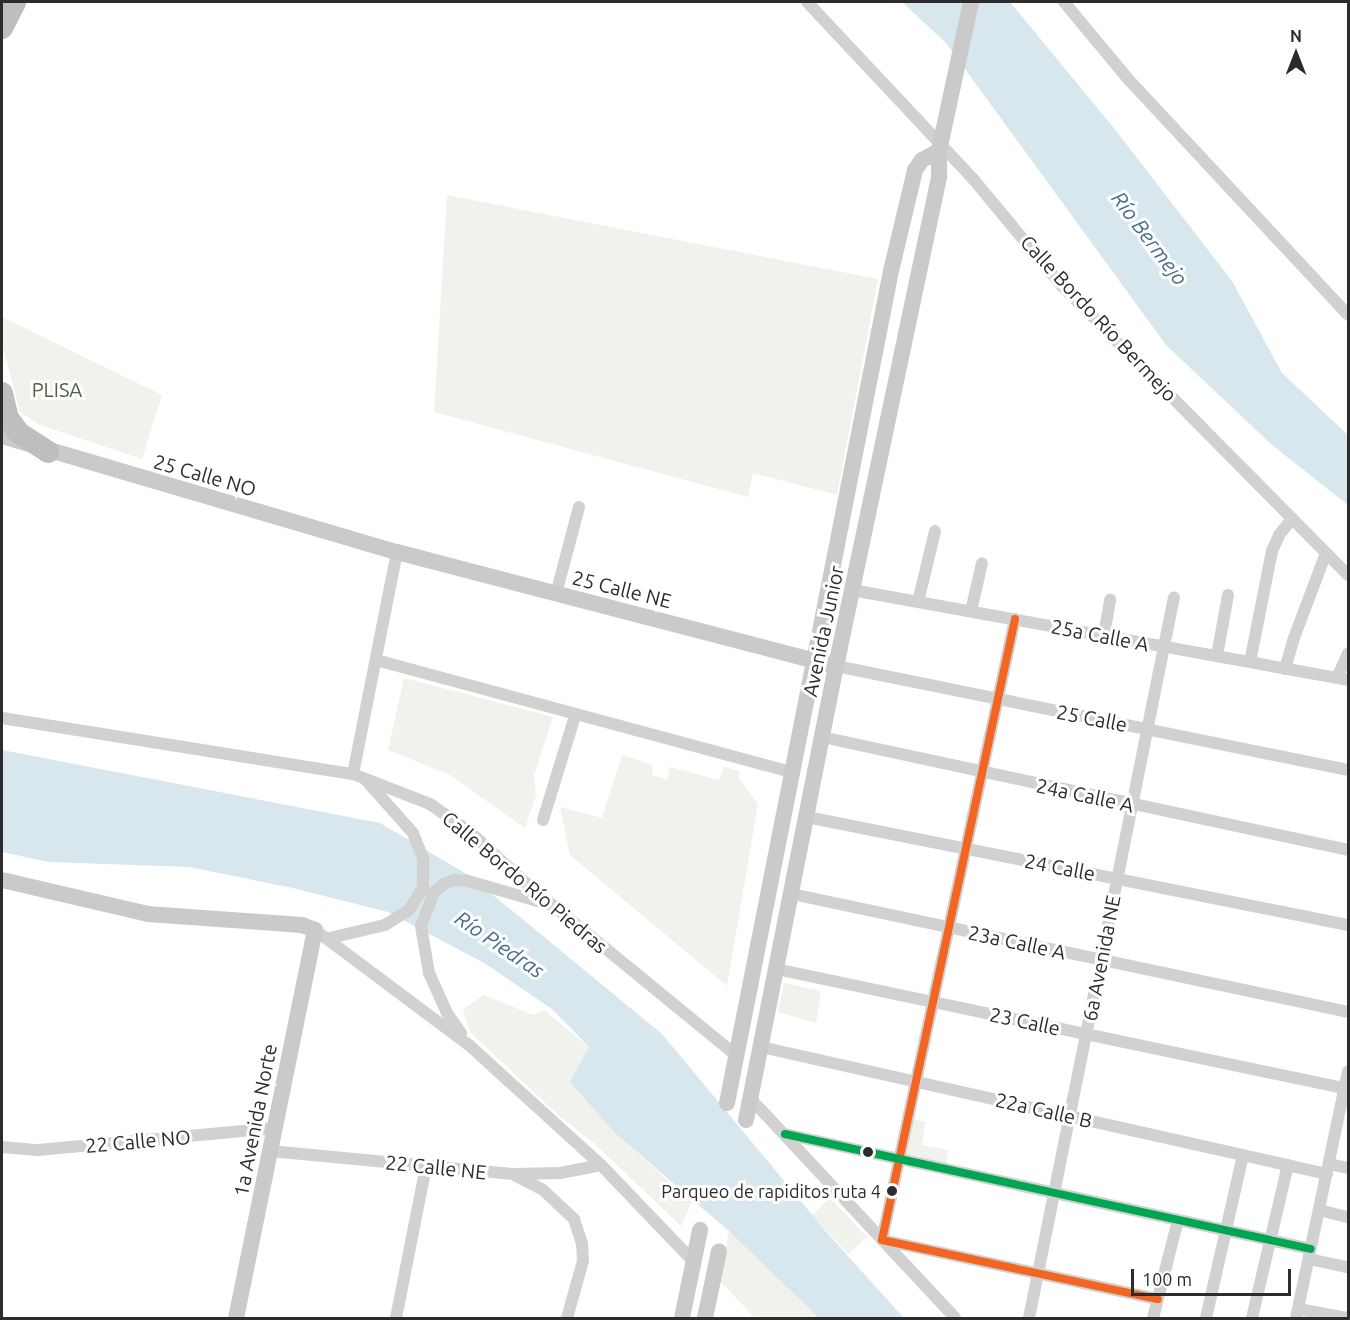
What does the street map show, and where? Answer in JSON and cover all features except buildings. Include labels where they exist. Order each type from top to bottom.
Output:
[{"type":"highway","points":[[2,28],[15,2]]},
{"type":"highway","points":[[2,393],[8,418],[20,433],[48,452]]},
{"type":"main road","name":"Avenida Junior","points":[[746,1120],[836,666],[939,177],[941,142],[971,2]]},
{"type":"main road","name":"Avenida Junior","points":[[727,1103],[813,660],[911,181],[922,160],[941,142]]},
{"type":"main road","name":"25 Calle NO","points":[[2,436],[48,452],[397,552]]},
{"type":"main road","name":"25 Calle NE","points":[[397,552],[836,666]]},
{"type":"main road","points":[[2,880],[148,914],[302,924],[322,934]]},
{"type":"main road","name":"1a Avenida Norte","points":[[236,1318],[274,1128],[322,934]]},
{"type":"main road","points":[[682,1318],[700,1230]]},
{"type":"main road","points":[[705,1318],[719,1251]]},
{"type":"street","name":"Calle Bordo Río Bermejo","points":[[807,2],[941,142],[1062,286],[1348,575]]},
{"type":"street","points":[[1064,2],[1129,80],[1348,315]]},
{"type":"street","points":[[555,594],[579,507]]},
{"type":"street","points":[[1250,662],[1272,551],[1279,536],[1292,519]]},
{"type":"street","points":[[918,602],[936,531]]},
{"type":"street","points":[[322,934],[349,934],[385,925],[410,910],[423,888],[423,858],[412,833],[387,803],[358,776],[376,660],[397,552]]},
{"type":"street","points":[[1285,669],[1294,638],[1326,553]]},
{"type":"street","points":[[971,611],[982,563]]},
{"type":"street","name":"25a Calle A","points":[[852,590],[1343,679]]},
{"type":"street","points":[[1217,656],[1228,595]]},
{"type":"street","name":"6a Avenida NE","points":[[1029,1318],[1173,597]]},
{"type":"street","points":[[1104,635],[1110,600]]},
{"type":"street","points":[[882,1240],[1015,619]]},
{"type":"street","points":[[1343,679],[1348,653]]},
{"type":"street","points":[[376,660],[575,716],[791,772]]},
{"type":"street","name":"25 Calle","points":[[836,666],[1348,770]]},
{"type":"street","points":[[543,820],[575,716]]},
{"type":"street","name":"Calle Bordo Río Piedras","points":[[2,718],[358,776],[430,804],[470,832],[552,905],[736,1055]]},
{"type":"street","name":"24a Calle A","points":[[822,737],[1348,850]]},
{"type":"street","name":"24 Calle","points":[[807,817],[1348,925]]},
{"type":"street","points":[[469,1045],[447,1013],[429,973],[421,926],[434,892],[454,880],[486,885],[552,905]]},
{"type":"street","name":"23a Calle A","points":[[792,894],[1348,1012]]},
{"type":"street","points":[[322,934],[469,1045],[601,1165],[693,1261]]},
{"type":"street","name":"23 Calle","points":[[776,969],[1347,1089]]},
{"type":"street","name":"22a Calle B","points":[[761,1047],[1288,1165],[1328,1169],[1348,1168]]},
{"type":"street","points":[[1348,1071],[1347,1089],[1297,1314],[1348,1318]]},
{"type":"street","points":[[751,1099],[955,1318]]},
{"type":"street","name":"22 Calle NO","points":[[2,1148],[38,1150],[274,1128]]},
{"type":"street","points":[[785,1134],[1270,1240],[1348,1267]]},
{"type":"street","name":"22 Calle NE","points":[[270,1151],[512,1174],[560,1173],[601,1165]]},
{"type":"street","points":[[1206,1318],[1243,1155]]},
{"type":"street","points":[[1252,1318],[1288,1165]]},
{"type":"street","points":[[396,1318],[426,1166]]},
{"type":"street","points":[[512,1174],[542,1189],[574,1219],[582,1243],[583,1261],[567,1318]]},
{"type":"street","points":[[1319,1210],[1348,1217]]},
{"type":"street","points":[[1153,1318],[1178,1220]]},
{"type":"street","points":[[882,1240],[1158,1299]]},
{"type":"green space","points":[[447,195],[878,279],[837,495],[753,473],[748,497],[434,412]]},
{"type":"green space","name":"PLISA","points":[[2,317],[162,395],[142,459],[40,425],[20,412],[2,343]]},
{"type":"green space","points":[[404,678],[553,717],[534,775],[536,796],[525,828],[450,775],[388,750]]},
{"type":"green space","points":[[622,755],[653,765],[652,775],[667,780],[670,767],[719,780],[724,767],[740,771],[739,778],[758,804],[727,986],[570,855],[560,807],[602,818]]},
{"type":"green space","points":[[784,983],[821,991],[816,1023],[778,1012]]},
{"type":"green space","points":[[484,995],[533,1015],[544,1010],[589,1047],[616,1134],[692,1202],[681,1226],[595,1144],[558,1115],[470,1032],[463,1009]]},
{"type":"green space","points":[[914,1119],[925,1122],[922,1145],[948,1150],[946,1167],[906,1158]]},
{"type":"green space","points":[[830,1198],[867,1237],[848,1254],[812,1215]]},
{"type":"green space","points":[[729,1231],[819,1318],[755,1318],[719,1280]]},
{"type":"water","name":"Río Bermejo","points":[[902,2],[1010,2],[1113,127],[1232,281],[1282,373],[1348,435],[1348,505],[1272,445],[1166,345],[946,43]]},
{"type":"water","name":"Río Piedras","points":[[2,750],[380,823],[470,876],[662,1034],[829,1235],[904,1318],[819,1318],[729,1231],[616,1134],[570,1082],[589,1047],[552,1009],[484,963],[388,912],[293,888],[189,867],[49,862],[2,852]]},
{"type":"transit line","points":[[1015,619],[882,1240],[1158,1299]]},
{"type":"transit line","points":[[785,1134],[1311,1249]]},
{"type":"place","name":"Parqueo de rapiditos ruta 4","points":[[892,1191]]}]
